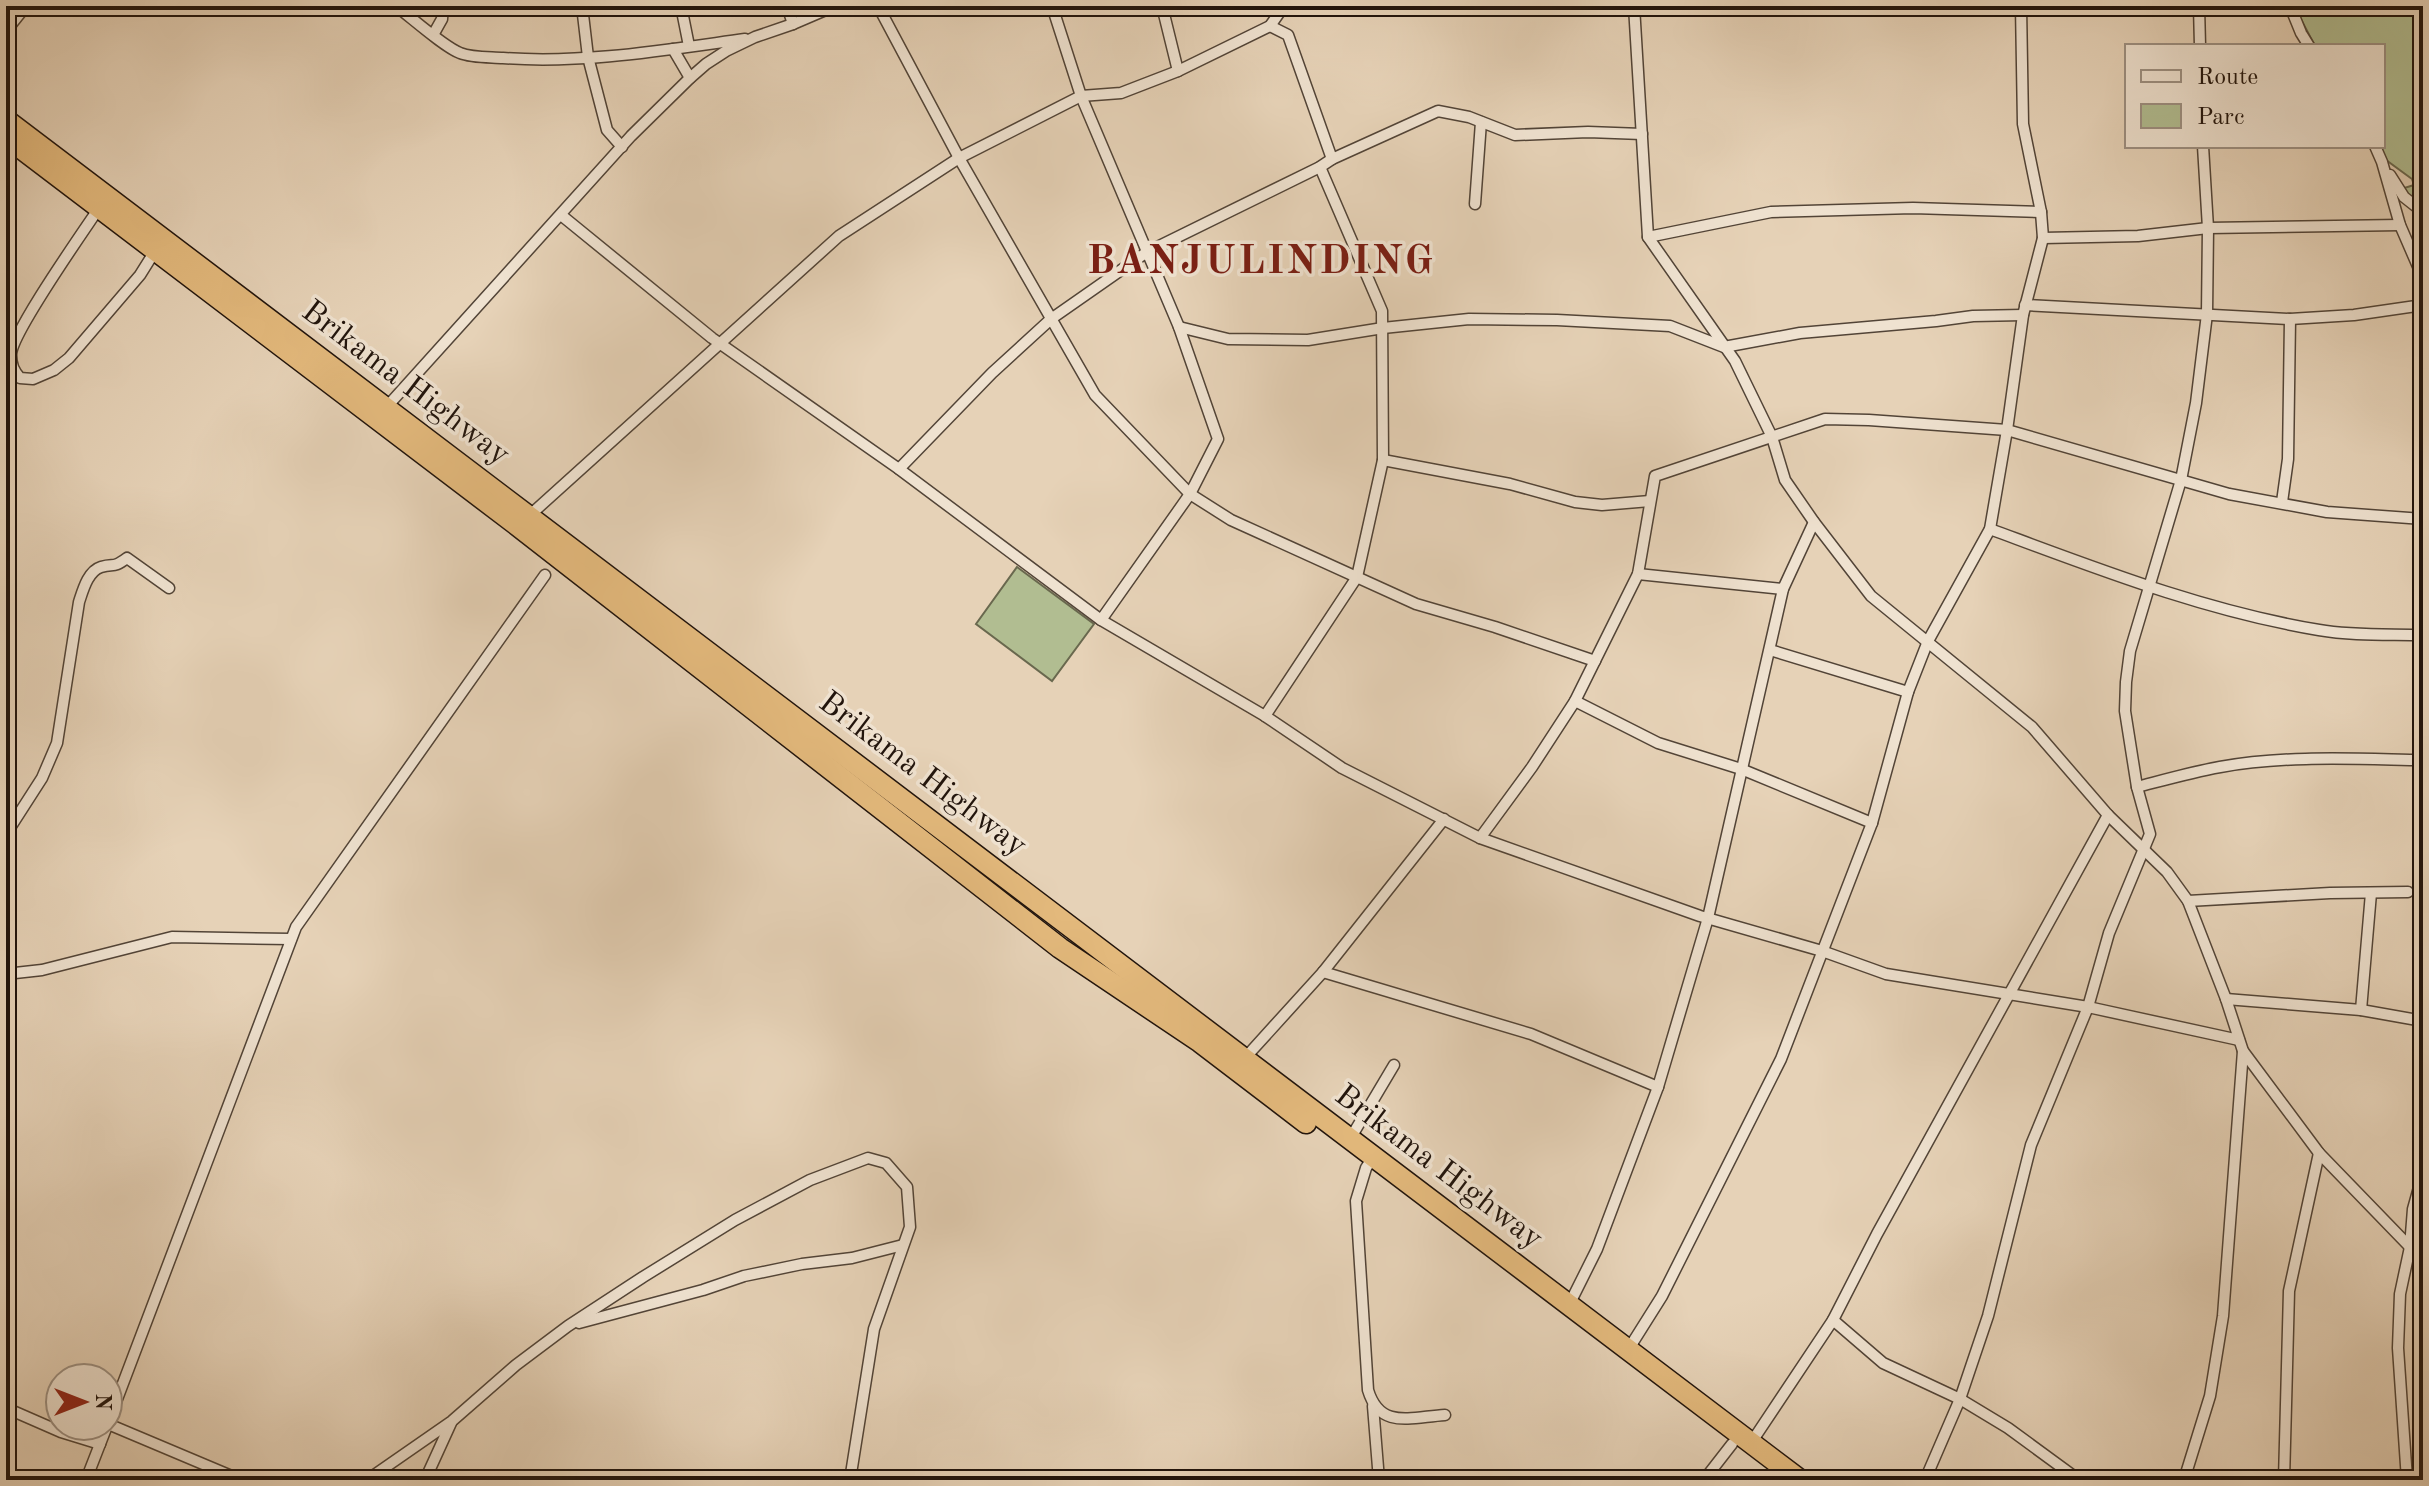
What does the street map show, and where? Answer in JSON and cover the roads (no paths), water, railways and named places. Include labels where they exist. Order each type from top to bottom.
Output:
[{"type":"highway","name":"Brikama Highway","points":[[6,120],[99,208],[155,251],[221,292]]},
{"type":"highway","name":"Brikama Highway","points":[[6,137],[47,160],[524,521],[1245,1058],[1350,1139],[1369,1162],[1741,1444],[1800,1480]]},
{"type":"highway","name":"Brikama Highway","points":[[524,521],[1060,948],[1200,1042],[1569,1305],[1741,1444],[1778,1480]]},
{"type":"street","points":[[6,31],[26,6]]},
{"type":"street","points":[[396,6],[460,53],[531,60],[673,49],[755,37]]},
{"type":"street","points":[[433,35],[442,19],[443,6]]},
{"type":"street","points":[[582,6],[588,57],[607,130],[622,147]]},
{"type":"street","points":[[681,6],[689,46]]},
{"type":"street","points":[[787,6],[793,24]]},
{"type":"street","points":[[382,413],[622,147],[690,78],[706,64],[755,37],[835,6]]},
{"type":"street","points":[[878,6],[959,158],[1095,395],[1190,494],[1231,520],[1416,604],[1595,661]]},
{"type":"street","points":[[1052,6],[1081,96],[1179,327],[1218,439],[1190,494],[1101,620]]},
{"type":"street","points":[[1162,6],[1178,71]]},
{"type":"street","points":[[524,521],[839,236],[959,158],[1081,96],[1121,93],[1178,71],[1270,26],[1284,6]]},
{"type":"street","points":[[1634,6],[1648,237],[1735,361],[1772,437],[1785,480],[1871,596],[2032,727],[2108,815],[2143,847],[2188,901],[2243,1051],[2319,1153],[2423,1257]]},
{"type":"street","points":[[1628,1350],[1662,1296],[1781,1059],[1872,823],[1908,692],[1928,641],[1990,529],[2024,310],[2043,238],[2041,212],[2023,124],[2021,6]]},
{"type":"street","points":[[2199,6],[2200,44]]},
{"type":"street","points":[[2290,6],[2308,44]]},
{"type":"street","points":[[1270,26],[1288,35],[1332,159]]},
{"type":"street","points":[[673,49],[690,78]]},
{"type":"street","points":[[899,469],[992,373],[1051,319],[1147,252],[1332,159],[1438,111],[1515,135],[1588,132],[1642,134]]},
{"type":"street","points":[[1475,204],[1481,122]]},
{"type":"street","points":[[1925,1480],[1960,1399],[1988,1316],[2031,1145],[2088,1007],[2109,933],[2150,834],[2137,787],[2125,711],[2126,682],[2130,651],[2181,480],[2196,403],[2207,314],[2208,228],[2203,148]]},
{"type":"street","points":[[2376,148],[2400,225],[2423,278]]},
{"type":"street","points":[[2382,162],[2404,197],[2423,212]]},
{"type":"street","points":[[1265,716],[1357,577],[1383,460],[1382,311],[1320,167]]},
{"type":"street","points":[[99,208],[25,322],[10,352],[13,369],[20,378],[33,379],[54,370],[69,358],[140,275],[155,251]]},
{"type":"street","points":[[1648,237],[1771,212],[1913,208],[2041,212]]},
{"type":"street","points":[[561,215],[719,343],[899,469],[1101,620],[1265,716],[1342,768],[1480,838],[1708,918],[1822,951],[1886,974],[2088,1007],[2239,1040]]},
{"type":"street","points":[[2043,238],[2138,236],[2208,228],[2400,225]]},
{"type":"street","points":[[1179,327],[1228,339],[1308,340],[1469,319],[1557,320],[1670,326],[1724,347],[1800,333],[2024,310],[2290,319],[2354,315],[2423,305]]},
{"type":"street","points":[[2282,502],[2288,459],[2290,319]]},
{"type":"street","points":[[1480,838],[1575,701],[1638,574],[1655,476],[1825,419],[2007,430],[2229,494],[2340,513],[2423,519]]},
{"type":"street","points":[[1383,460],[1510,484],[1575,502],[1602,505],[1650,501]]},
{"type":"street","points":[[1569,1305],[1597,1249],[1658,1087],[1708,918],[1783,589],[1814,522]]},
{"type":"street","points":[[1990,529],[2149,588],[2237,613],[2322,630],[2423,635]]},
{"type":"street","points":[[6,834],[42,778],[57,743],[79,602],[95,571],[103,566],[116,566],[127,558],[169,588]]},
{"type":"street","points":[[1638,574],[1783,589]]},
{"type":"street","points":[[124,1382],[296,927],[545,575]]},
{"type":"street","points":[[1770,650],[1908,692]]},
{"type":"street","points":[[1575,701],[1658,743],[1741,769],[1872,823]]},
{"type":"street","points":[[2137,787],[2220,767],[2268,761],[2423,760]]},
{"type":"street","points":[[1704,1480],[1741,1444],[1833,1320],[1877,1234],[2108,815]]},
{"type":"street","points":[[1245,1058],[1323,972],[1444,819]]},
{"type":"street","points":[[2188,901],[2408,892]]},
{"type":"street","points":[[2361,1010],[2371,893]]},
{"type":"street","points":[[6,974],[42,970],[172,937],[291,939]]},
{"type":"street","points":[[1323,972],[1531,1034],[1658,1087]]},
{"type":"street","points":[[2226,999],[2361,1010],[2423,1021]]},
{"type":"street","points":[[2184,1480],[2210,1396],[2223,1316],[2243,1051]]},
{"type":"street","points":[[1350,1139],[1394,1065]]},
{"type":"street","points":[[2284,1480],[2289,1291],[2319,1153]]},
{"type":"street","points":[[367,1480],[452,1421],[516,1365],[568,1326],[735,1220],[810,1180],[868,1158],[886,1163],[907,1187],[910,1227],[874,1329],[850,1480]]},
{"type":"street","points":[[1369,1162],[1356,1201],[1368,1390],[1373,1406],[1379,1480]]},
{"type":"street","points":[[2407,1480],[2398,1348],[2400,1294],[2410,1247],[2413,1209],[2423,1173]]},
{"type":"street","points":[[568,1326],[744,1276],[852,1258],[903,1245]]},
{"type":"street","points":[[1833,1320],[1883,1363],[1960,1399],[2008,1428],[2079,1480]]},
{"type":"street","points":[[1373,1406],[1392,1418],[1445,1415]]},
{"type":"street","points":[[6,1408],[61,1432],[100,1444],[86,1480]]},
{"type":"street","points":[[425,1480],[452,1421]]},
{"type":"street","points":[[124,1431],[241,1480]]},
{"type":"district","name":"BANJULINDING","points":[[1261,263]]}]
